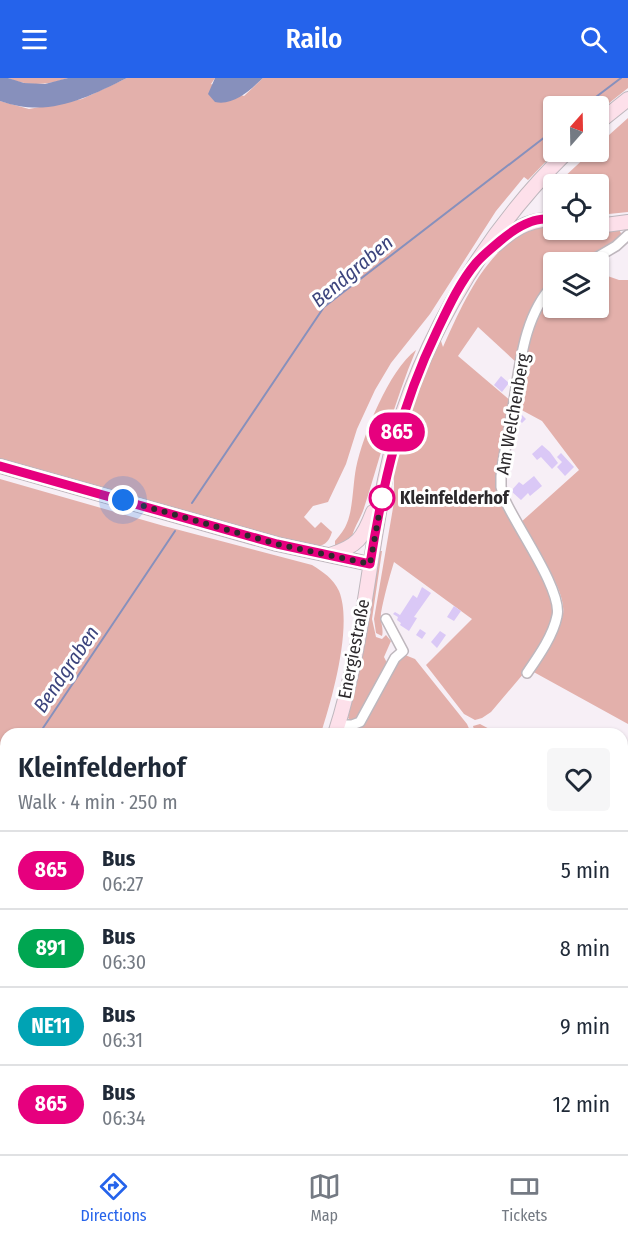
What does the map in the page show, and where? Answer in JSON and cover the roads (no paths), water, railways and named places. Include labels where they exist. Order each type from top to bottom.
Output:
[{"type":"main road","points":[[609,114],[628,99]]},
{"type":"main road","points":[[329,555],[348,549],[362,536],[385,479],[399,425],[420,370],[445,316],[476,263],[524,200],[558,162]]},
{"type":"main road","points":[[524,200],[543,214]]},
{"type":"main road","points":[[476,263],[515,229],[532,222],[543,221]]},
{"type":"main road","points":[[609,225],[628,222]]},
{"type":"main road","points":[[0,466],[277,544],[370,564]]},
{"type":"main road","name":"Energiestraße","points":[[336,728],[355,658],[385,479]]},
{"type":"street","points":[[606,252],[628,235]]},
{"type":"street","name":"Am Welchenberg","points":[[527,673],[556,621],[558,604],[507,504],[501,480],[526,339],[543,299]]},
{"type":"street","points":[[340,728],[360,722],[397,656],[403,651],[386,619]]},
{"type":"water","points":[[0,78],[45,84],[68,78],[127,78],[81,99],[50,107],[34,108],[0,101]]},
{"type":"water","points":[[215,78],[263,78],[241,96],[222,103],[215,102],[208,94]]},
{"type":"waterway","name":"Bendgraben","points":[[597,96],[621,78]]},
{"type":"waterway","name":"Bendgraben","points":[[192,503],[324,307],[543,138]]},
{"type":"waterway","name":"Bendgraben","points":[[43,728],[175,531]]},
{"type":"place","name":"Kleinfelderhof","points":[[382,498]]}]
